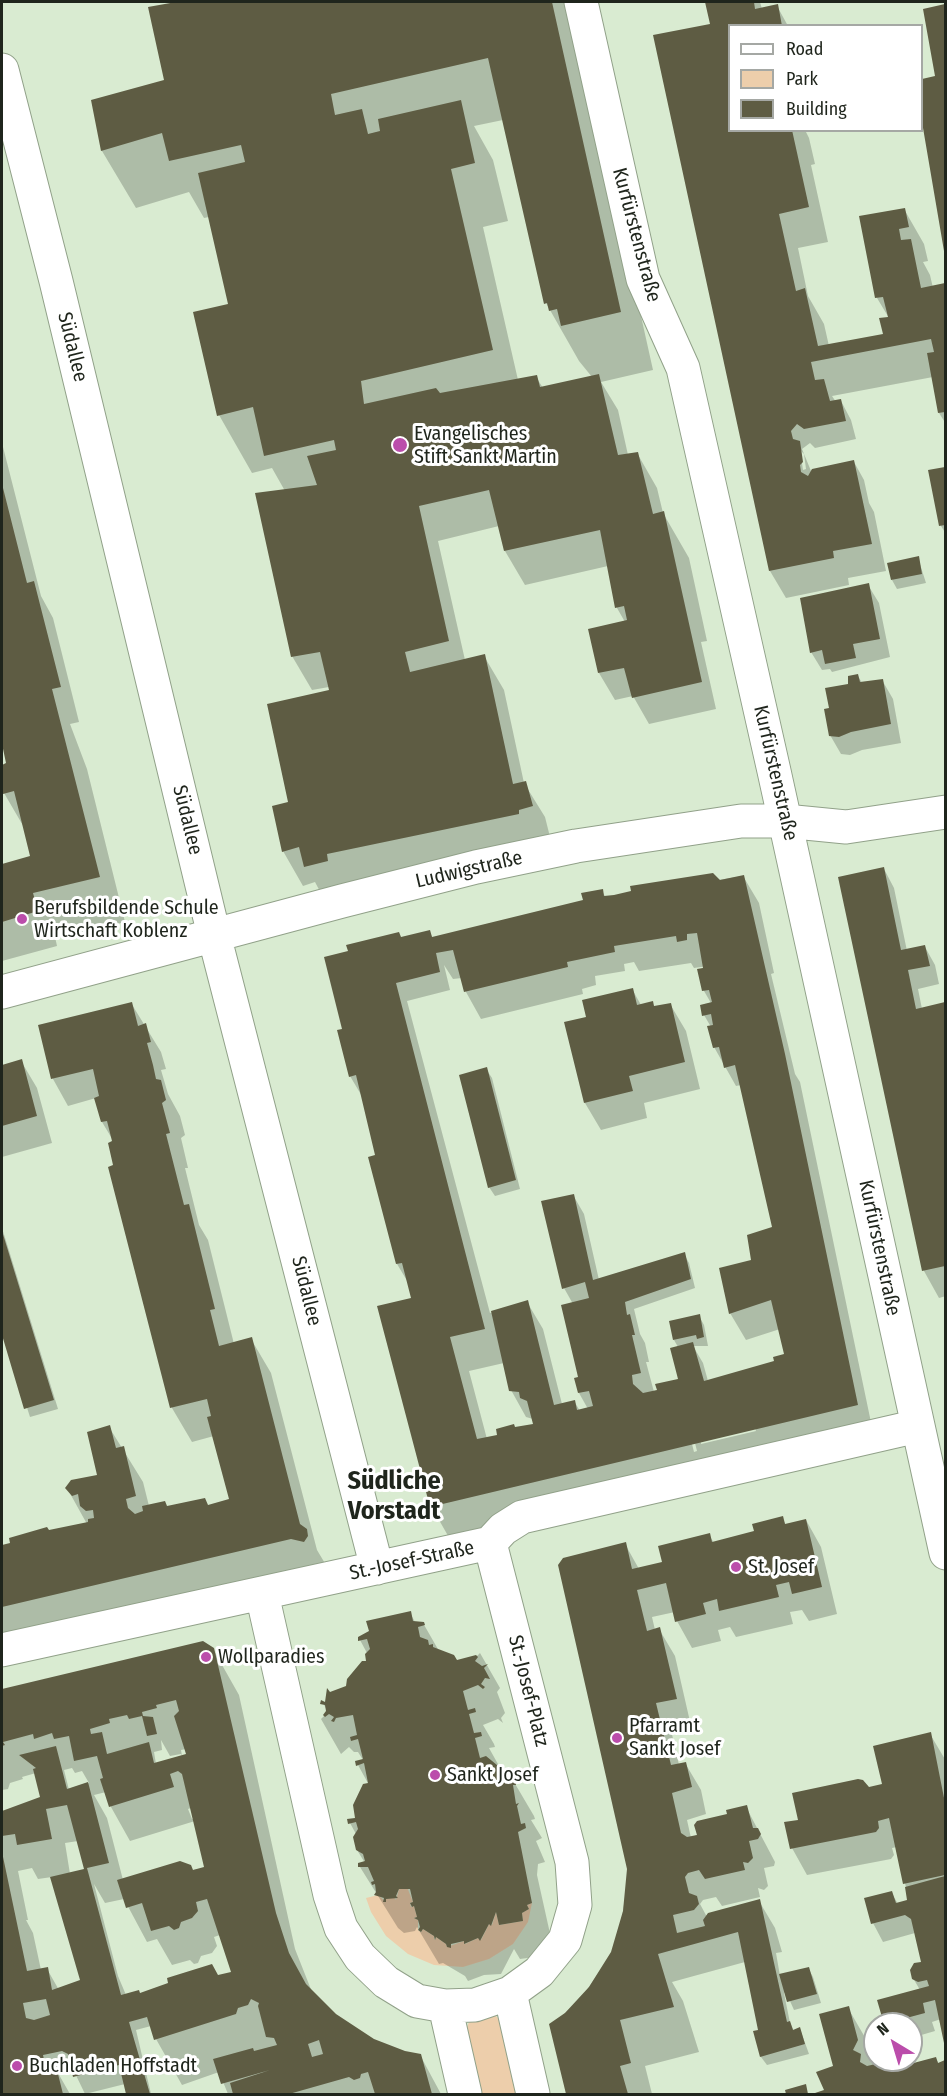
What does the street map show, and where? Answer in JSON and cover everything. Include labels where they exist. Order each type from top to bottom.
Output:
[{"type":"street","name":"Kurfürstenstraße","points":[[581,2],[643,279],[683,368],[945,1553]]},
{"type":"street","name":"Südallee","points":[[2,70],[56,281],[214,935],[377,1568]]},
{"type":"street","name":"Ludwigstraße","points":[[2,992],[516,858],[675,829],[741,821],[785,821],[846,827],[945,812]]},
{"type":"street","name":"St.-Josef-Straße","points":[[2,1650],[490,1543],[503,1529],[522,1517],[918,1426]]},
{"type":"street","name":"St.-Josef-Platz","points":[[262,1594],[330,1895],[341,1928],[360,1957],[386,1982],[417,2001],[445,2006],[475,2005],[510,1993],[539,1972],[565,1940],[574,1905],[572,1862],[490,1543]]},
{"type":"street","points":[[510,1993],[533,2094]]},
{"type":"street","points":[[445,2006],[465,2094]]},
{"type":"green space","points":[[407,1887],[413,1902],[410,1903],[411,1907],[414,1906],[417,1917],[414,1918],[418,1920],[418,1930],[421,1932],[423,1929],[434,1936],[434,1940],[436,1937],[447,1947],[464,1941],[465,1944],[478,1938],[481,1940],[489,1924],[492,1925],[496,1912],[499,1925],[523,1921],[522,1913],[529,1909],[527,1905],[532,1903],[528,1922],[513,1944],[489,1959],[463,1967],[434,1965],[408,1954],[386,1936],[371,1912],[366,1898],[378,1895],[386,1902],[386,1899],[394,1897],[396,1900],[399,1889]]},
{"type":"green space","points":[[492,2012],[501,2021],[518,2094],[480,2094],[466,2029],[471,2018]]},
{"type":"building","name":"Evangelisches Stift Sankt Martin","points":[[176,2],[552,2],[621,312],[561,326],[557,309],[549,311],[547,303],[544,304],[488,58],[331,94],[335,115],[362,109],[368,134],[380,131],[378,119],[461,100],[475,163],[451,169],[493,350],[361,381],[364,404],[436,388],[440,393],[537,375],[540,387],[599,374],[618,455],[638,452],[653,514],[664,511],[702,682],[632,698],[624,668],[598,673],[588,629],[627,620],[624,606],[615,608],[600,530],[504,551],[489,490],[419,506],[449,641],[405,652],[410,672],[485,654],[513,784],[526,781],[533,806],[519,810],[519,814],[327,854],[328,861],[304,867],[299,847],[282,852],[272,806],[288,802],[267,704],[329,690],[320,652],[291,657],[255,493],[317,485],[307,456],[336,450],[334,440],[264,456],[253,407],[217,416],[193,312],[228,304],[198,173],[245,162],[241,145],[169,161],[162,133],[101,151],[91,100],[164,80],[148,7]]},
{"type":"building","points":[[705,2],[754,2],[755,9],[778,4],[782,24],[728,24],[728,132],[792,132],[809,207],[779,214],[796,291],[805,288],[818,346],[883,334],[879,318],[888,317],[883,297],[875,298],[859,216],[905,208],[909,227],[899,229],[901,240],[911,239],[921,288],[945,283],[945,412],[938,413],[927,353],[934,352],[931,339],[811,362],[815,380],[824,379],[830,401],[841,399],[846,421],[804,429],[797,424],[791,431],[793,439],[800,441],[803,462],[800,465],[801,472],[808,476],[812,469],[854,460],[872,544],[833,551],[834,558],[769,571],[653,35],[710,24]]},
{"type":"building","points":[[945,4],[945,251],[923,128],[923,79],[935,76],[923,9]]},
{"type":"building","points":[[945,467],[945,525],[939,526],[928,470]]},
{"type":"building","points":[[2,484],[27,583],[34,581],[61,687],[52,689],[100,877],[33,893],[38,911],[2,922],[2,864],[30,856],[14,791],[3,794],[2,788],[2,765],[6,763],[2,744]]},
{"type":"building","points":[[919,556],[922,574],[891,580],[887,563]]},
{"type":"building","points":[[869,583],[880,639],[853,644],[856,658],[825,664],[822,650],[810,653],[800,598]]},
{"type":"building","points":[[858,674],[860,682],[883,679],[891,724],[851,732],[839,737],[829,736],[824,709],[829,708],[825,688],[848,684],[848,676]]},
{"type":"building","points":[[884,867],[901,950],[925,945],[930,966],[908,970],[916,1009],[945,1002],[945,1266],[922,1271],[838,877]]},
{"type":"building","points":[[713,873],[720,880],[744,875],[785,1054],[858,1405],[430,1507],[377,1306],[411,1298],[402,1263],[396,1264],[368,1157],[375,1155],[356,1075],[349,1077],[337,1030],[342,1029],[324,957],[348,951],[346,945],[399,932],[401,937],[430,930],[432,937],[583,900],[581,893],[603,889],[604,896],[614,895],[631,891],[630,886]],"holes":[[[697,933],[703,968],[697,969],[702,991],[709,990],[712,1002],[700,1005],[702,1016],[711,1014],[713,1025],[707,1026],[713,1048],[719,1047],[724,1068],[735,1065],[772,1227],[747,1235],[751,1260],[719,1268],[729,1314],[771,1300],[784,1354],[773,1357],[774,1361],[704,1381],[693,1342],[670,1348],[678,1379],[655,1384],[657,1390],[643,1393],[633,1384],[632,1375],[641,1373],[632,1335],[635,1335],[630,1314],[627,1315],[625,1302],[691,1279],[685,1252],[593,1280],[574,1194],[541,1201],[562,1289],[585,1282],[589,1298],[561,1305],[578,1377],[574,1378],[578,1393],[589,1391],[593,1406],[577,1410],[575,1400],[554,1405],[528,1300],[491,1311],[509,1391],[519,1392],[520,1398],[527,1401],[533,1424],[515,1427],[514,1424],[496,1429],[497,1435],[477,1439],[450,1337],[485,1329],[396,983],[440,972],[436,953],[453,950],[464,992],[568,967],[567,962],[615,952],[614,946],[676,936],[677,942],[687,940],[687,934]]]},
{"type":"building","points":[[633,988],[637,1005],[653,1001],[654,1006],[671,1003],[685,1062],[629,1076],[633,1091],[584,1103],[564,1022],[586,1017],[582,1000]]},
{"type":"building","points":[[132,1002],[138,1026],[146,1023],[151,1042],[147,1043],[156,1079],[161,1080],[166,1100],[162,1103],[170,1133],[166,1134],[184,1205],[189,1204],[215,1309],[210,1310],[219,1346],[252,1337],[300,1524],[307,1529],[308,1536],[304,1542],[291,1539],[2,1607],[2,1545],[10,1543],[9,1538],[47,1527],[49,1530],[88,1522],[88,1519],[94,1518],[93,1510],[86,1511],[80,1506],[78,1494],[72,1496],[65,1488],[71,1480],[97,1475],[87,1432],[110,1425],[116,1448],[124,1446],[136,1496],[126,1499],[128,1508],[135,1514],[143,1511],[142,1506],[165,1501],[167,1506],[205,1498],[208,1505],[229,1499],[207,1417],[211,1416],[207,1399],[170,1408],[108,1167],[113,1165],[108,1143],[112,1141],[107,1121],[101,1122],[94,1098],[99,1096],[93,1069],[51,1079],[38,1025]]},
{"type":"building","points":[[22,1059],[37,1116],[2,1126],[2,1065]]},
{"type":"building","points":[[487,1067],[516,1180],[488,1188],[459,1075]]},
{"type":"building","points":[[2,1231],[54,1400],[24,1409],[2,1335]]},
{"type":"building","points":[[700,1314],[704,1337],[697,1339],[696,1335],[673,1340],[669,1321]]},
{"type":"building","points":[[783,1516],[785,1524],[806,1519],[822,1587],[792,1594],[789,1582],[776,1585],[779,1597],[719,1611],[717,1599],[703,1603],[706,1614],[675,1622],[666,1583],[637,1590],[647,1631],[660,1627],[677,1699],[656,1703],[671,1765],[686,1762],[692,1787],[672,1793],[681,1833],[687,1837],[697,1835],[694,1825],[697,1821],[727,1814],[726,1810],[747,1805],[753,1828],[758,1828],[761,1834],[758,1839],[749,1841],[753,1858],[748,1863],[743,1862],[745,1870],[705,1879],[699,1870],[688,1873],[685,1877],[689,1893],[697,1896],[699,1904],[694,1910],[673,1915],[677,1933],[705,1926],[703,1920],[708,1913],[760,1899],[787,2022],[790,2021],[793,2030],[800,2027],[805,2044],[760,2057],[753,2031],[758,2030],[738,1932],[658,1954],[674,2007],[620,2020],[631,2063],[620,2066],[628,2094],[566,2094],[549,2024],[565,2013],[589,1987],[611,1952],[623,1911],[627,1869],[558,1565],[563,1558],[626,1542],[632,1569],[662,1562],[658,1546],[710,1533],[712,1542],[754,1531],[752,1524]]},
{"type":"building","name":"Sankt Josef","points":[[411,1611],[413,1621],[424,1622],[425,1625],[418,1627],[420,1637],[428,1640],[429,1645],[433,1644],[433,1647],[454,1655],[457,1660],[476,1655],[478,1657],[475,1661],[482,1666],[488,1664],[484,1668],[490,1679],[485,1678],[481,1684],[485,1687],[483,1689],[478,1685],[463,1691],[468,1710],[475,1708],[476,1712],[469,1714],[474,1733],[481,1732],[482,1736],[475,1738],[480,1758],[486,1756],[503,1770],[506,1781],[515,1780],[516,1785],[513,1785],[516,1804],[519,1803],[517,1806],[521,1824],[525,1823],[526,1828],[518,1832],[532,1903],[527,1905],[529,1909],[522,1913],[523,1921],[499,1925],[496,1912],[491,1926],[489,1924],[480,1941],[478,1938],[464,1944],[464,1941],[451,1944],[451,1948],[436,1937],[435,1940],[434,1936],[423,1929],[421,1932],[418,1930],[420,1927],[418,1920],[414,1918],[417,1917],[414,1906],[412,1907],[410,1903],[413,1902],[410,1889],[399,1889],[396,1896],[398,1898],[386,1899],[386,1902],[383,1902],[384,1898],[374,1895],[375,1884],[372,1885],[371,1882],[374,1881],[368,1867],[358,1867],[358,1863],[365,1861],[363,1854],[356,1850],[353,1837],[358,1829],[356,1822],[348,1824],[347,1819],[355,1818],[353,1805],[363,1784],[368,1783],[364,1763],[356,1766],[355,1761],[363,1759],[358,1739],[351,1741],[350,1737],[357,1735],[353,1715],[331,1721],[334,1717],[329,1714],[325,1717],[323,1715],[326,1711],[325,1705],[320,1704],[321,1700],[325,1702],[327,1688],[330,1692],[346,1686],[347,1679],[362,1661],[366,1661],[365,1654],[370,1649],[367,1639],[358,1641],[358,1637],[369,1631],[366,1621]]},
{"type":"building","points":[[203,1641],[214,1648],[276,1913],[289,1953],[306,1984],[336,2014],[374,2039],[405,2051],[421,2054],[432,2094],[375,2094],[368,2072],[354,2080],[349,2077],[289,2094],[233,2094],[230,2083],[270,2070],[221,2084],[213,2059],[253,2048],[254,2051],[277,2045],[274,2038],[266,2037],[259,2003],[251,1999],[248,2005],[238,2008],[236,2014],[154,2040],[147,2017],[129,2022],[150,2094],[126,2094],[119,2065],[73,2077],[68,2054],[62,2051],[43,2055],[46,2069],[56,2066],[63,2094],[2,2094],[2,1852],[27,1971],[48,1967],[52,1990],[80,1980],[50,1877],[84,1869],[67,1805],[46,1809],[52,1839],[17,1845],[15,1834],[2,1836],[2,1811],[40,1797],[33,1769],[36,1768],[19,1755],[56,1746],[67,1789],[88,1782],[109,1863],[87,1868],[121,1995],[139,1990],[140,1993],[168,1983],[167,1978],[212,1964],[218,1975],[231,1972],[207,1899],[196,1902],[198,1911],[192,1918],[181,1922],[179,1928],[174,1930],[169,1926],[151,1931],[142,1903],[126,1908],[117,1880],[180,1861],[191,1865],[193,1870],[204,1867],[182,1774],[178,1771],[170,1774],[174,1787],[109,1807],[100,1779],[103,1778],[97,1756],[74,1761],[69,1736],[54,1739],[52,1733],[34,1739],[33,1734],[3,1742],[5,1745],[2,1746],[2,1689]],"holes":[[[176,1700],[179,1711],[174,1716],[186,1754],[154,1763],[149,1742],[107,1754],[102,1732],[91,1734],[90,1729],[110,1723],[109,1719],[127,1715],[129,1719],[142,1716],[147,1736],[157,1734],[153,1717],[143,1716],[142,1712],[157,1708],[156,1705]],[[46,1999],[50,2015],[34,2020],[26,2018],[23,2003]],[[319,2040],[323,2054],[312,2057],[308,2044]]]},
{"type":"building","points":[[931,1732],[945,1803],[945,1875],[903,1884],[889,1818],[878,1821],[879,1828],[876,1832],[790,1849],[784,1822],[798,1820],[792,1793],[858,1779],[863,1780],[869,1787],[882,1784],[873,1746]]},
{"type":"building","points":[[945,1876],[945,2043],[935,2000],[923,2003],[925,2013],[923,2014],[880,2012],[877,2000],[929,1986],[927,1980],[918,1982],[912,1979],[910,1970],[914,1963],[921,1962],[911,1919],[905,1915],[871,1924],[864,1898],[892,1891],[896,1903],[907,1900],[905,1887]]},
{"type":"building","points":[[809,1967],[817,1994],[787,2002],[779,1974]]},
{"type":"building","points":[[849,2006],[858,2040],[853,2050],[861,2054],[860,2062],[863,2064],[863,2072],[923,2072],[923,2060],[936,2057],[938,2063],[945,2060],[945,2094],[812,2094],[824,2090],[816,2072],[833,2066],[819,2014]]},
{"type":"building","points":[[806,2084],[808,2094],[786,2094],[785,2090]]},
{"type":"place","name":"Evangelisches Stift Sankt Martin","points":[[400,445]]},
{"type":"place","name":"Berufsbildende Schule Wirtschaft Koblenz","points":[[22,919]]},
{"type":"place","name":"St. Josef","points":[[736,1567]]},
{"type":"place","name":"Wollparadies","points":[[206,1657]]},
{"type":"place","name":"Pfarramt Sankt Josef","points":[[617,1738]]},
{"type":"place","name":"Sankt Josef","points":[[435,1775]]},
{"type":"place","name":"Buchladen Hoffstadt","points":[[17,2066]]},
{"type":"district","name":"Südliche Vorstadt","points":[[394,1497]]}]
